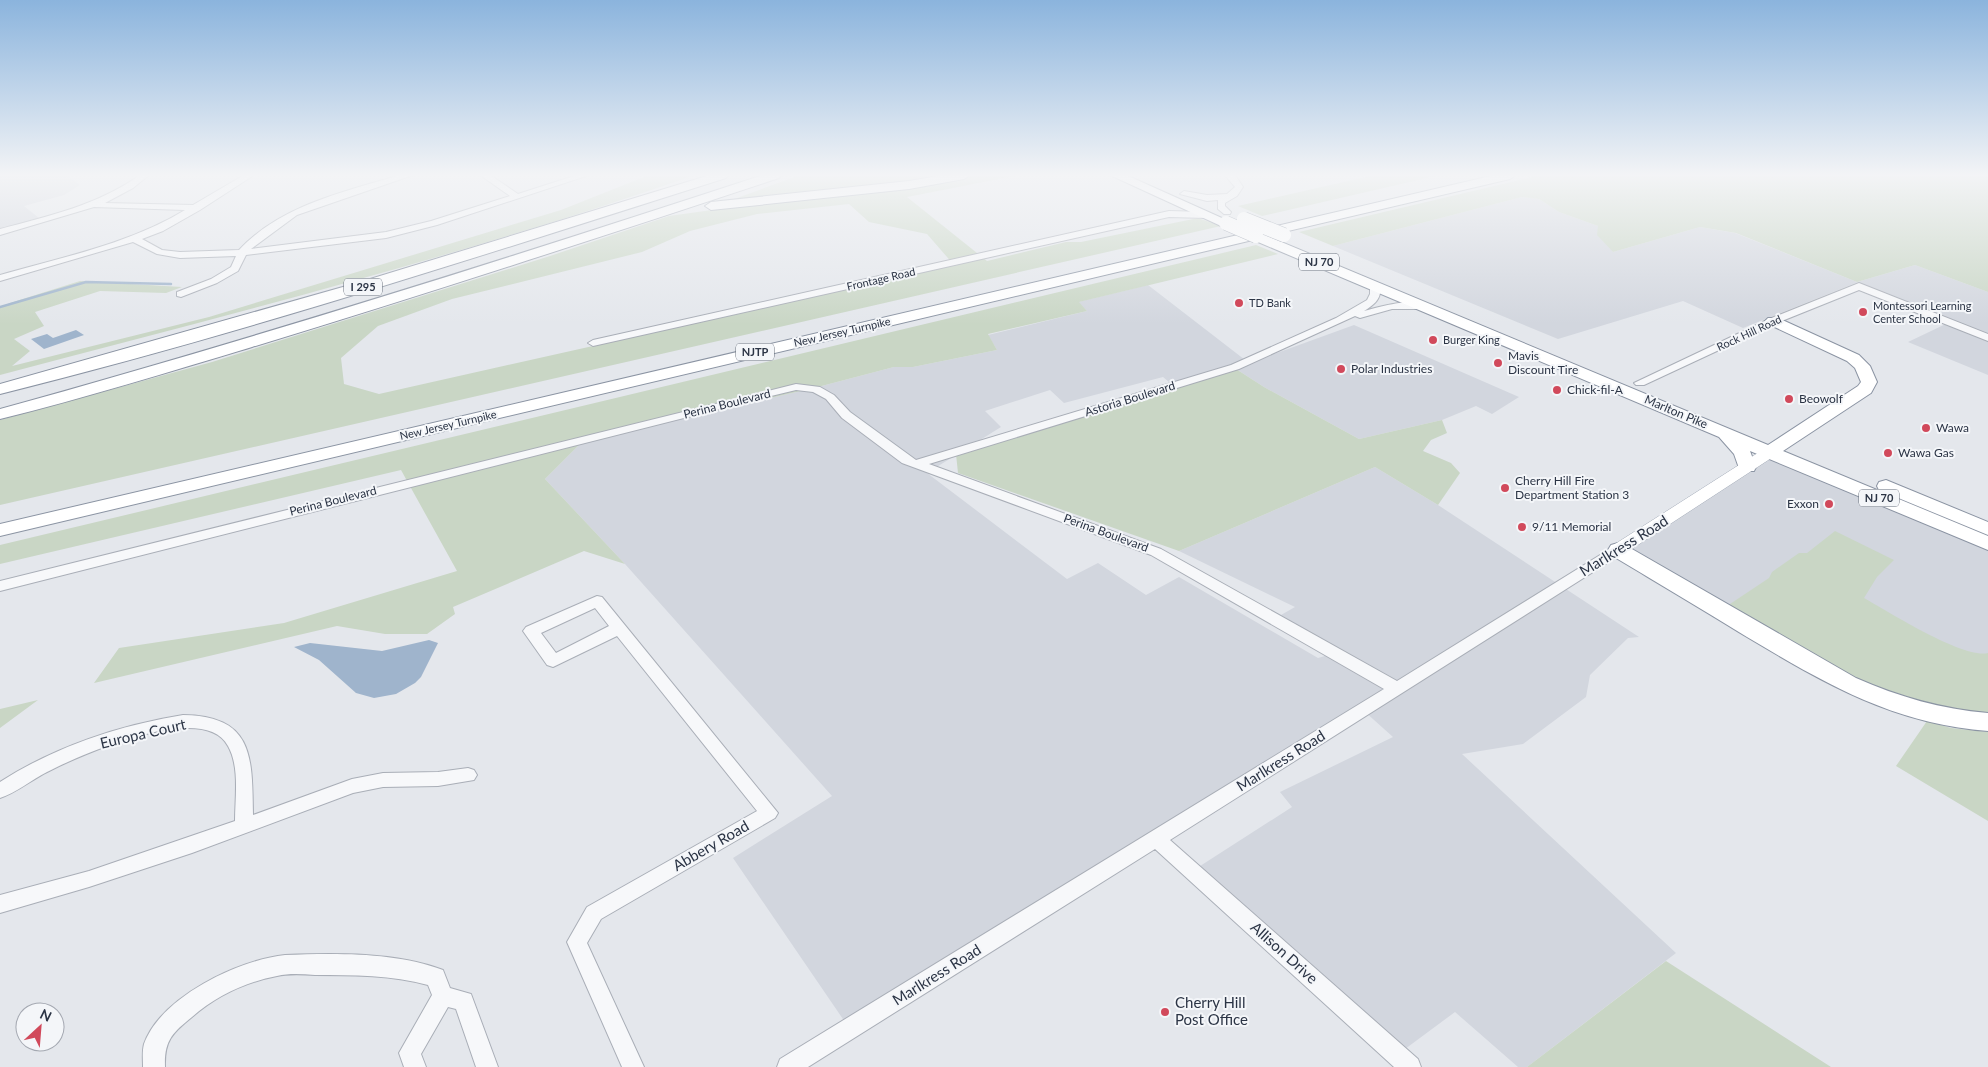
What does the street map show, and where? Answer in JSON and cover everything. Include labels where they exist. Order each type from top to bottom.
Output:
[{"type":"highway","name":"I 295","points":[[0,389],[231,326],[563,225]]},
{"type":"highway","name":"I 295","points":[[0,414],[335,317],[625,225]]},
{"type":"highway","points":[[612,229],[630,225]]},
{"type":"highway","name":"Marlton Pike","points":[[1239,225],[1263,239],[1702,423],[1777,448],[1988,529]]},
{"type":"highway","name":"Marlton Pike","points":[[1258,225],[1640,384],[1988,544]]},
{"type":"highway","name":"New Jersey Turnpike","points":[[0,517],[1259,225]]},
{"type":"highway","name":"New Jersey Turnpike","points":[[0,530],[1298,225]]},
{"type":"highway","points":[[1772,321],[1853,358],[1862,366],[1869,382],[1865,390],[1777,448]]},
{"type":"highway","points":[[1702,423],[1740,448],[1747,459],[1748,467]]},
{"type":"highway","points":[[1618,550],[1829,675],[1865,694],[1931,714],[1988,722]]},
{"type":"main road","name":"Marlkress Road","points":[[1618,550],[1777,448]]},
{"type":"street","points":[[0,232],[24,225]]},
{"type":"street","points":[[0,278],[134,239],[167,225]]},
{"type":"street","points":[[181,294],[224,276],[235,269],[242,253],[251,243],[277,225]]},
{"type":"street","points":[[134,239],[160,252],[180,255],[242,253],[386,235],[421,225]]},
{"type":"street","name":"Frontage Road","points":[[593,343],[1121,225]]},
{"type":"street","name":"Astoria Boulevard","points":[[915,464],[1235,367],[1340,320],[1375,299],[1377,292],[1375,286]]},
{"type":"street","name":"Rock Hill Road","points":[[1640,384],[1772,321],[1859,286],[1988,338]]},
{"type":"street","name":"Astoria Boulevard","points":[[1340,320],[1392,306],[1423,306]]},
{"type":"street","name":"Perina Boulevard","points":[[0,586],[796,387],[816,389],[830,397],[846,415],[880,442],[915,464],[1156,552],[1396,688]]},
{"type":"street","name":"Marlkress Road","points":[[788,1067],[1157,840],[1618,550]]},
{"type":"street","name":"Abbery Road","points":[[619,628],[554,661],[531,631],[597,600],[769,813],[594,913],[578,942],[634,1067]]},
{"type":"street","name":"Europa Court","points":[[0,791],[57,758],[90,746],[152,728],[186,722],[205,722],[225,730],[235,740],[241,759],[244,825]]},
{"type":"street","points":[[0,904],[89,880],[352,786],[383,780],[438,779],[468,775]]},
{"type":"street","name":"Allison Drive","points":[[1157,840],[1410,1067]]},
{"type":"street","points":[[154,1067],[154,1046],[164,1029],[180,1013],[204,995],[244,976],[277,966],[349,964],[420,972],[436,977],[443,996]]},
{"type":"street","points":[[415,1067],[410,1053],[443,996]]},
{"type":"street","points":[[443,996],[464,1001],[487,1067]]},
{"type":"shaded area","points":[[0,225],[15,225],[0,229]]},
{"type":"shaded area","points":[[1415,225],[1595,225],[1598,226],[1613,252],[1700,227],[1735,233],[1857,282],[1915,265],[1988,292],[1988,375],[1908,342],[1950,322],[1858,282],[1743,328],[1683,301],[1558,339],[1333,246]]},
{"type":"shaded area","points":[[1148,285],[1249,363],[1354,325],[1519,397],[1492,414],[1476,406],[1442,420],[1359,439],[1264,387],[1236,369],[1175,387],[1163,377],[1064,403],[1050,390],[985,411],[1001,427],[927,473],[1067,579],[1098,563],[1146,595],[1179,577],[1318,658],[1342,651],[1281,615],[1295,607],[1179,551],[1375,467],[1438,505],[1639,637],[1628,638],[1590,675],[1586,697],[1523,744],[1462,754],[1676,953],[1527,1067],[1518,1067],[1455,1012],[1401,1052],[1197,868],[1292,807],[1280,792],[1393,737],[1364,711],[847,1025],[733,858],[832,796],[625,564],[545,479],[582,442],[814,388],[894,367],[913,367],[997,350],[988,335],[1087,311],[1078,302]]},
{"type":"shaded area","points":[[1770,452],[1988,544],[1988,722],[1931,715],[1618,550]]},
{"type":"green space","points":[[512,225],[543,225],[350,282],[0,375],[0,308],[10,303],[80,281],[182,287],[166,293],[100,291],[35,312],[44,326],[14,339],[30,351],[12,366],[209,317]]},
{"type":"green space","points":[[643,225],[714,225],[690,231],[642,252],[452,299],[378,326],[341,358],[344,384],[379,394],[954,265],[927,234],[883,225],[942,225],[987,261],[1066,242],[1081,242],[1165,225],[1221,226],[0,505],[0,420],[212,362],[550,256]]},
{"type":"green space","points":[[1330,225],[1415,225],[1333,246],[1299,232]]},
{"type":"green space","points":[[1595,225],[1988,225],[1988,292],[1915,265],[1857,282],[1736,233],[1700,227],[1613,252],[1597,235],[1598,226]]},
{"type":"green space","points":[[1256,245],[1278,254],[1079,302],[1087,311],[988,334],[997,350],[913,367],[894,367],[814,388],[582,442],[545,479],[625,564],[584,551],[453,607],[455,614],[427,634],[385,634],[337,626],[94,683],[119,648],[284,623],[457,571],[401,470],[0,564],[0,545]]},
{"type":"green space","points":[[1236,369],[1264,387],[1359,439],[1442,420],[1447,433],[1431,440],[1423,451],[1451,463],[1460,473],[1438,505],[1375,467],[1179,551],[958,473],[956,454]]},
{"type":"green space","points":[[1835,531],[1894,560],[1877,577],[1864,598],[1944,642],[1977,653],[1988,653],[1988,713],[1941,709],[1863,683],[1727,606],[1769,578],[1772,572],[1799,553],[1807,553]]},
{"type":"green space","points":[[38,700],[0,728],[0,709]]},
{"type":"green space","points":[[1927,721],[1951,728],[1988,732],[1988,821],[1896,766]]},
{"type":"green space","points":[[1666,961],[1831,1067],[1527,1067]]},
{"type":"water","points":[[76,330],[84,335],[44,349],[31,339],[47,334],[53,338]]},
{"type":"water","points":[[429,640],[438,643],[421,677],[415,683],[396,694],[374,698],[356,693],[319,660],[294,647],[310,643],[382,651]]},
{"type":"waterway","points":[[0,307],[86,282],[171,284]]},
{"type":"place","name":"TD Bank","points":[[1239,303]]},
{"type":"place","name":"Montessori Learning Center School","points":[[1863,312]]},
{"type":"place","name":"Burger King","points":[[1433,340]]},
{"type":"place","name":"Mavis Discount Tire","points":[[1498,363]]},
{"type":"place","name":"Polar Industries","points":[[1341,369]]},
{"type":"place","name":"Chick-fil-A","points":[[1557,390]]},
{"type":"place","name":"Beowolf","points":[[1789,399]]},
{"type":"place","name":"Wawa","points":[[1926,428]]},
{"type":"place","name":"Wawa Gas","points":[[1888,453]]},
{"type":"place","name":"Cherry Hill Fire Department Station 3","points":[[1505,488]]},
{"type":"place","name":"Exxon","points":[[1829,504]]},
{"type":"place","name":"9/11 Memorial","points":[[1522,527]]},
{"type":"place","name":"Cherry Hill Post Office","points":[[1165,1012]]}]
